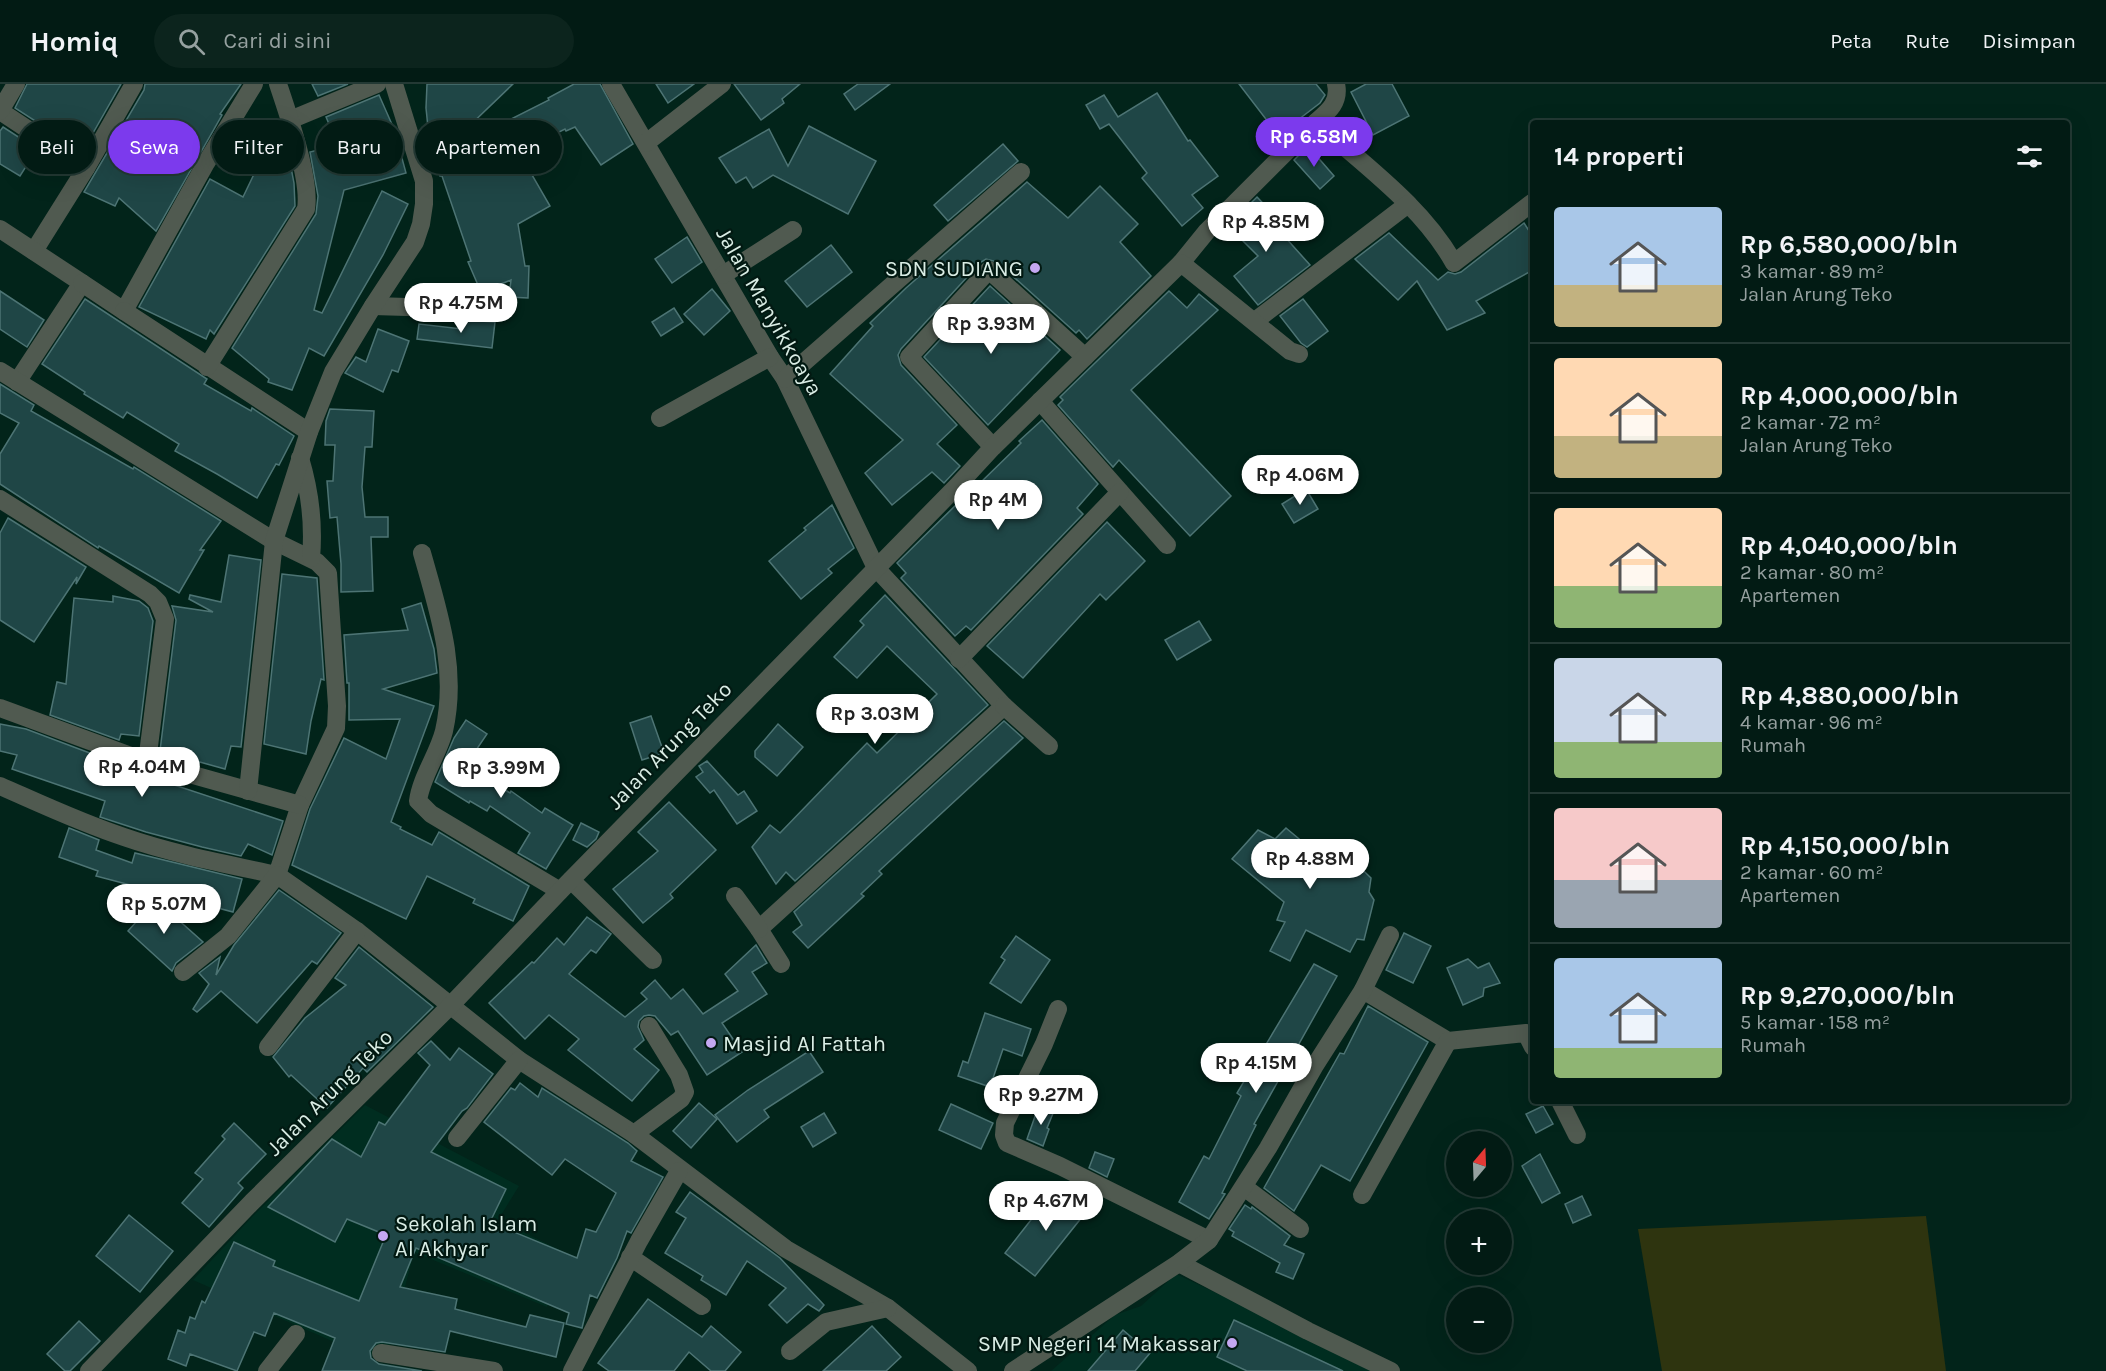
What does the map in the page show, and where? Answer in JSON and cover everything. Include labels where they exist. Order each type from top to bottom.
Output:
[{"type":"street","points":[[16,84],[0,111],[18,123]]},
{"type":"street","points":[[96,150],[134,84]]},
{"type":"street","points":[[124,311],[206,163],[254,84]]},
{"type":"street","points":[[278,84],[290,120],[377,84]]},
{"type":"street","points":[[248,791],[274,541],[309,432],[333,372],[415,242],[421,224],[424,181],[394,84]]},
{"type":"street","name":"Jalan Manyikkoaya","points":[[611,84],[785,379],[876,568],[1004,706],[1048,746]]},
{"type":"street","points":[[646,142],[722,84]]},
{"type":"street","points":[[1336,84],[1337,95],[1332,108],[1316,122],[1408,204],[1436,234],[1454,263],[1530,204]]},
{"type":"street","name":"Jalan Arung Teko","points":[[94,1370],[252,1202],[450,1006],[993,447],[1181,263],[1207,231],[1316,122]]},
{"type":"street","points":[[785,379],[1021,172]]},
{"type":"street","points":[[34,250],[82,174]]},
{"type":"street","points":[[207,367],[306,209],[307,191],[303,174]]},
{"type":"street","points":[[1255,321],[1408,204]]},
{"type":"street","points":[[0,229],[309,432]]},
{"type":"street","points":[[723,275],[793,230]]},
{"type":"street","points":[[1181,263],[1290,351],[1299,354]]},
{"type":"street","points":[[993,447],[909,357],[990,270],[1085,357]]},
{"type":"street","points":[[17,382],[82,283]]},
{"type":"street","points":[[373,306],[476,309]]},
{"type":"street","points":[[660,418],[770,357]]},
{"type":"street","points":[[0,371],[274,541],[311,558],[322,565],[328,573],[338,706],[336,728],[300,805],[277,875],[228,936],[183,972]]},
{"type":"street","points":[[1041,401],[1167,545]]},
{"type":"street","points":[[300,458],[311,506],[313,538],[311,558]]},
{"type":"street","points":[[959,659],[1120,492]]},
{"type":"street","points":[[0,499],[150,594],[158,602],[165,619],[147,762]]},
{"type":"street","points":[[422,553],[444,629],[448,661],[448,699],[443,732],[418,801],[431,814],[565,886],[653,960]]},
{"type":"street","points":[[759,929],[1004,706]]},
{"type":"street","points":[[0,708],[147,762],[300,805]]},
{"type":"street","points":[[0,786],[82,823],[127,838],[277,875],[357,931],[519,1060],[634,1134],[679,1171],[786,1249],[888,1308],[968,1371]]},
{"type":"street","points":[[735,896],[781,964]]},
{"type":"street","points":[[268,1047],[357,931]]},
{"type":"street","points":[[1012,1371],[1179,1263],[1209,1240],[1244,1187],[1314,1067],[1364,990],[1390,935]]},
{"type":"street","points":[[1364,990],[1448,1041],[1526,1033],[1530,1041]]},
{"type":"street","points":[[1058,1009],[1044,1044],[1005,1123],[1005,1140],[1014,1148],[1060,1166],[1209,1240]]},
{"type":"street","points":[[634,1134],[681,1099],[685,1092],[680,1075],[649,1026]]},
{"type":"street","points":[[1362,1195],[1448,1041]]},
{"type":"street","points":[[457,1138],[519,1060]]},
{"type":"street","points":[[1562,1104],[1577,1135]]},
{"type":"street","points":[[572,1371],[630,1257],[679,1171]]},
{"type":"street","points":[[1244,1187],[1300,1229]]},
{"type":"street","points":[[630,1257],[702,1306]]},
{"type":"street","points":[[1179,1263],[1308,1331],[1391,1371]]},
{"type":"street","points":[[790,1351],[826,1322],[888,1308]]},
{"type":"street","points":[[267,1371],[296,1334]]},
{"type":"street","points":[[381,1353],[494,1371]]},
{"type":"shaded area","name":"Sekolah Islam Al Akhyar","points":[[365,1105],[519,1186],[498,1220],[570,1255],[547,1307],[414,1252],[389,1349],[366,1356],[193,1280],[253,1216]]},
{"type":"shaded area","points":[[1926,1216],[1946,1371],[1662,1371],[1638,1229]]},
{"type":"shaded area","name":"SMP Negeri 14 Makassar","points":[[1176,1274],[1383,1371],[1051,1371],[1115,1315],[1141,1306]]},
{"type":"building","points":[[27,84],[121,84],[96,128],[96,120],[34,120],[15,108]]},
{"type":"building","points":[[145,84],[241,84],[220,114],[222,115],[219,120],[212,120],[212,133],[200,154],[200,120],[126,120],[144,90]]},
{"type":"building","points":[[312,84],[348,84],[318,96]]},
{"type":"building","points":[[427,84],[513,84],[476,120],[427,120]]},
{"type":"building","points":[[574,84],[600,84],[633,144],[601,165],[575,127],[566,131],[565,129],[562,130],[562,120],[509,120],[549,100],[548,98]]},
{"type":"building","points":[[656,84],[694,84],[668,103]]},
{"type":"building","points":[[734,84],[800,84],[782,99],[784,103],[761,120]]},
{"type":"building","points":[[858,84],[890,84],[855,110],[844,94]]},
{"type":"building","points":[[1239,84],[1316,84],[1325,95],[1320,103],[1290,126],[1293,129],[1282,140]]},
{"type":"building","points":[[1366,84],[1392,84],[1409,116],[1373,135],[1351,92]]},
{"type":"building","points":[[1157,93],[1188,141],[1190,140],[1218,176],[1192,195],[1203,208],[1182,226],[1142,178],[1147,173],[1109,124],[1100,129],[1086,105],[1104,95],[1118,117]]},
{"type":"building","points":[[379,95],[390,120],[327,120],[326,117]]},
{"type":"building","points":[[809,126],[876,161],[848,214],[773,175],[753,188],[746,177],[736,183],[719,158],[769,129],[788,166]]},
{"type":"building","points":[[3,127],[18,137],[18,174],[21,174],[20,176],[0,164],[0,131]]},
{"type":"building","name":"SDN SUDIANG","points":[[1003,144],[1018,161],[948,221],[934,205]]},
{"type":"building","points":[[1308,146],[1334,176],[1320,189],[1294,160]]},
{"type":"building","points":[[316,150],[316,174],[402,174],[344,190],[314,310],[322,313],[382,191],[408,204],[383,255],[324,356],[309,348],[292,390],[268,382],[269,379],[232,348],[316,214],[318,196],[310,152]]},
{"type":"building","points":[[108,151],[108,174],[188,174],[156,231],[119,198],[115,206],[84,192]]},
{"type":"building","points":[[254,174],[292,174],[295,206],[214,334],[210,330],[206,339],[139,307],[210,179],[243,197]]},
{"type":"building","points":[[439,174],[533,174],[550,206],[518,224],[525,266],[529,266],[528,298],[509,297],[511,280],[481,292],[468,262],[471,261],[442,176]]},
{"type":"building","points":[[1027,182],[1068,218],[1100,186],[1138,224],[1120,242],[1151,276],[1087,339],[1079,330],[1076,333],[997,262],[986,259],[981,262],[898,355],[901,365],[957,425],[937,444],[960,466],[944,483],[932,472],[892,505],[865,473],[903,440],[830,374],[873,326],[870,323],[906,288]]},
{"type":"building","points":[[1257,197],[1281,222],[1276,227],[1310,265],[1258,305],[1234,276],[1258,256],[1228,226]]},
{"type":"building","points":[[1524,223],[1530,232],[1530,272],[1476,301],[1485,313],[1447,330],[1417,281],[1398,300],[1355,259],[1389,233],[1438,280],[1448,272],[1455,274],[1461,272]]},
{"type":"building","points":[[687,237],[702,262],[672,283],[655,259]]},
{"type":"building","points":[[831,245],[852,272],[807,307],[785,281]]},
{"type":"building","points":[[990,286],[1060,350],[988,425],[924,357]]},
{"type":"building","points":[[712,289],[730,311],[704,335],[684,314]]},
{"type":"building","points":[[0,291],[44,320],[27,347],[0,329]]},
{"type":"building","points":[[1169,291],[1187,308],[1199,294],[1218,310],[1131,390],[1231,496],[1190,536],[1119,460],[1113,467],[1058,405],[1063,400],[1060,397]]},
{"type":"building","points":[[85,299],[207,379],[204,384],[251,411],[252,408],[294,436],[279,465],[276,464],[257,498],[175,451],[179,444],[127,412],[123,418],[42,364]]},
{"type":"building","points":[[1303,299],[1328,331],[1307,347],[1301,343],[1280,316]]},
{"type":"building","points":[[674,308],[683,322],[661,336],[652,322]]},
{"type":"building","points":[[463,320],[495,322],[492,348],[417,339],[419,324],[462,329]]},
{"type":"building","points":[[378,329],[409,341],[398,372],[392,370],[383,392],[345,373],[356,357],[366,362]]},
{"type":"building","points":[[0,384],[34,405],[31,411],[133,469],[134,467],[221,521],[200,550],[204,550],[179,593],[99,546],[98,548],[0,484],[0,454],[19,423],[0,413]]},
{"type":"building","points":[[330,409],[374,411],[372,447],[365,447],[362,487],[365,517],[388,517],[388,537],[371,537],[373,591],[341,592],[337,517],[330,518],[327,481],[333,481],[335,445],[325,445],[326,421]]},
{"type":"building","points":[[1042,420],[1098,484],[1077,508],[1083,514],[971,630],[966,626],[955,636],[901,578],[906,573],[897,563],[962,499],[976,482],[979,484]]},
{"type":"building","points":[[1306,489],[1318,509],[1294,523],[1282,504]]},
{"type":"building","points":[[832,505],[854,548],[828,569],[832,573],[801,599],[769,561]]},
{"type":"building","points":[[8,518],[86,567],[34,642],[0,620],[0,533]]},
{"type":"building","points":[[1107,522],[1145,561],[1106,600],[1100,594],[1023,678],[987,646]]},
{"type":"building","points":[[229,555],[261,560],[241,747],[231,746],[225,769],[160,751],[176,620],[172,606],[213,612],[189,599],[190,595],[221,602]]},
{"type":"building","points":[[282,574],[317,578],[324,680],[321,679],[306,754],[264,744]]},
{"type":"building","points":[[885,595],[988,705],[795,881],[786,872],[776,884],[752,847],[770,825],[780,833],[867,743],[877,753],[937,694],[887,646],[857,678],[834,657],[864,625],[860,621]]},
{"type":"building","points":[[113,596],[139,601],[148,608],[153,621],[139,736],[121,734],[119,740],[50,715],[57,682],[66,684],[74,598],[113,602]]},
{"type":"building","points":[[421,603],[434,649],[437,673],[383,689],[434,706],[391,822],[432,845],[439,832],[529,886],[513,921],[473,903],[475,899],[427,876],[406,919],[292,865],[310,809],[344,738],[386,759],[400,719],[349,720],[349,683],[347,683],[344,635],[408,630],[402,609]]},
{"type":"building","points":[[1199,621],[1211,640],[1177,660],[1165,640]]},
{"type":"building","points":[[651,716],[664,753],[642,760],[630,723]]},
{"type":"building","points":[[466,720],[487,734],[466,765],[510,793],[511,791],[542,813],[545,808],[573,825],[546,869],[518,853],[530,833],[490,806],[487,811],[435,782],[454,738]]},
{"type":"building","points":[[1004,721],[1023,738],[879,871],[882,874],[861,894],[864,896],[808,948],[793,932],[802,925],[794,912]]},
{"type":"building","points":[[0,724],[26,729],[103,758],[102,761],[110,764],[106,776],[143,788],[147,776],[283,821],[272,855],[248,844],[241,856],[146,832],[100,817],[105,801],[12,769],[17,755],[0,751]]},
{"type":"building","points":[[778,724],[803,747],[777,776],[755,757],[755,751]]},
{"type":"building","points":[[707,761],[738,795],[744,791],[757,811],[737,824],[714,790],[710,793],[696,777],[703,772],[699,766]]},
{"type":"building","points":[[669,802],[716,850],[670,894],[673,898],[643,923],[613,889],[658,851],[638,832]]},
{"type":"building","points":[[581,823],[599,832],[596,839],[587,847],[573,840]]},
{"type":"building","points":[[69,828],[99,840],[96,850],[132,863],[135,853],[242,879],[233,912],[96,876],[98,871],[59,857]]},
{"type":"building","points":[[1286,828],[1304,843],[1316,845],[1332,855],[1340,848],[1371,878],[1369,892],[1374,900],[1364,940],[1357,939],[1350,952],[1306,930],[1290,961],[1270,951],[1285,922],[1277,920],[1284,902],[1232,859],[1258,830],[1275,839]]},
{"type":"building","points":[[279,890],[341,933],[317,964],[312,961],[257,1023],[221,991],[197,1012],[193,1009],[209,984],[199,973],[220,957],[216,975],[234,945]]},
{"type":"building","points":[[156,900],[203,942],[176,963],[172,971],[128,931]]},
{"type":"building","points":[[587,917],[611,934],[596,953],[591,950],[569,974],[625,1017],[647,999],[641,993],[655,980],[671,999],[683,989],[703,1014],[738,991],[725,974],[756,945],[767,963],[752,972],[767,994],[722,1023],[742,1052],[707,1075],[678,1031],[671,1035],[655,1016],[644,1016],[639,1021],[638,1027],[644,1040],[634,1049],[659,1070],[632,1101],[568,1050],[579,1039],[549,1015],[525,1039],[489,1003],[532,962],[534,963],[557,938],[564,945]]},
{"type":"building","points":[[1404,933],[1431,946],[1413,983],[1386,970]]},
{"type":"building","points":[[1016,936],[1050,960],[1021,1003],[990,983],[1005,960],[1001,957]]},
{"type":"building","points":[[359,947],[433,1007],[367,1072],[363,1068],[327,1108],[291,1075],[289,1077],[273,1057],[305,1018],[346,985],[335,978]]},
{"type":"building","points":[[1468,959],[1478,968],[1489,963],[1500,983],[1484,988],[1483,996],[1463,1005],[1447,968]]},
{"type":"building","points":[[1314,964],[1337,976],[1254,1124],[1256,1125],[1222,1193],[1225,1194],[1209,1219],[1179,1202],[1204,1156],[1209,1159],[1241,1096],[1237,1093]]},
{"type":"building","points":[[1368,1006],[1428,1042],[1350,1181],[1321,1165],[1294,1211],[1264,1188],[1340,1053],[1344,1054]]},
{"type":"building","points":[[985,1013],[1031,1029],[1022,1056],[1003,1049],[990,1087],[958,1076],[963,1061],[968,1063]]},
{"type":"building","points":[[431,1041],[450,1060],[459,1048],[493,1074],[431,1152],[506,1189],[490,1222],[577,1258],[586,1229],[596,1232],[616,1193],[565,1159],[552,1175],[484,1122],[511,1088],[515,1090],[520,1083],[538,1097],[542,1088],[628,1143],[637,1151],[631,1161],[663,1177],[631,1233],[627,1231],[617,1258],[597,1298],[590,1295],[582,1328],[566,1324],[569,1313],[416,1248],[400,1287],[457,1299],[455,1309],[526,1327],[530,1315],[564,1323],[556,1357],[450,1331],[445,1352],[382,1342],[376,1343],[370,1351],[371,1358],[379,1364],[422,1371],[322,1371],[335,1338],[274,1313],[265,1336],[254,1332],[237,1371],[190,1354],[186,1366],[168,1359],[178,1330],[185,1333],[190,1317],[195,1319],[202,1301],[205,1303],[234,1242],[275,1261],[273,1266],[359,1301],[386,1235],[347,1219],[335,1242],[268,1207],[332,1139],[361,1157],[379,1122],[385,1125],[430,1065],[418,1053]]},
{"type":"building","points":[[809,1051],[823,1072],[764,1110],[769,1117],[737,1142],[715,1115],[748,1090]]},
{"type":"building","points":[[699,1103],[717,1119],[691,1148],[673,1131]]},
{"type":"building","points":[[951,1104],[993,1123],[981,1149],[939,1130]]},
{"type":"building","points":[[1039,1105],[1054,1111],[1043,1146],[1027,1139]]},
{"type":"building","points":[[1543,1106],[1553,1124],[1536,1133],[1526,1114]]},
{"type":"building","points":[[824,1113],[836,1133],[813,1147],[801,1127]]},
{"type":"building","points":[[234,1123],[266,1154],[238,1183],[243,1188],[209,1227],[182,1203],[203,1179],[195,1173],[225,1139],[222,1136]]},
{"type":"building","points":[[1095,1152],[1114,1159],[1107,1177],[1089,1168]]},
{"type":"building","points":[[1540,1154],[1560,1193],[1542,1203],[1522,1166]]},
{"type":"building","points":[[1056,1188],[1086,1212],[1035,1276],[1005,1253]]},
{"type":"building","points":[[690,1192],[780,1258],[824,1305],[819,1311],[808,1304],[787,1323],[769,1305],[786,1288],[747,1261],[726,1295],[701,1280],[703,1276],[665,1253],[686,1218],[676,1212]]},
{"type":"building","points":[[1582,1196],[1591,1215],[1573,1223],[1565,1204]]},
{"type":"building","points":[[1245,1205],[1251,1209],[1252,1207],[1290,1236],[1284,1245],[1304,1254],[1293,1279],[1276,1272],[1280,1263],[1232,1236],[1234,1232],[1229,1229]]},
{"type":"building","points":[[129,1215],[173,1251],[140,1292],[96,1256]]},
{"type":"building","points":[[648,1299],[702,1337],[711,1326],[741,1352],[725,1371],[711,1371],[689,1352],[674,1371],[609,1371],[598,1363]]},
{"type":"building","points":[[1234,1320],[1343,1371],[1247,1371],[1217,1357]]},
{"type":"building","points":[[79,1321],[100,1341],[70,1371],[65,1371],[47,1354]]},
{"type":"building","points":[[872,1326],[901,1357],[886,1371],[823,1371]]},
{"type":"building","points":[[1123,1330],[1150,1353],[1135,1371],[1088,1371]]},
{"type":"place","name":"SDN SUDIANG","points":[[1035,268]]},
{"type":"place","name":"Masjid Al Fattah","points":[[711,1043]]},
{"type":"place","name":"Sekolah Islam Al Akhyar","points":[[383,1236]]},
{"type":"place","name":"SMP Negeri 14 Makassar","points":[[1232,1343]]}]
